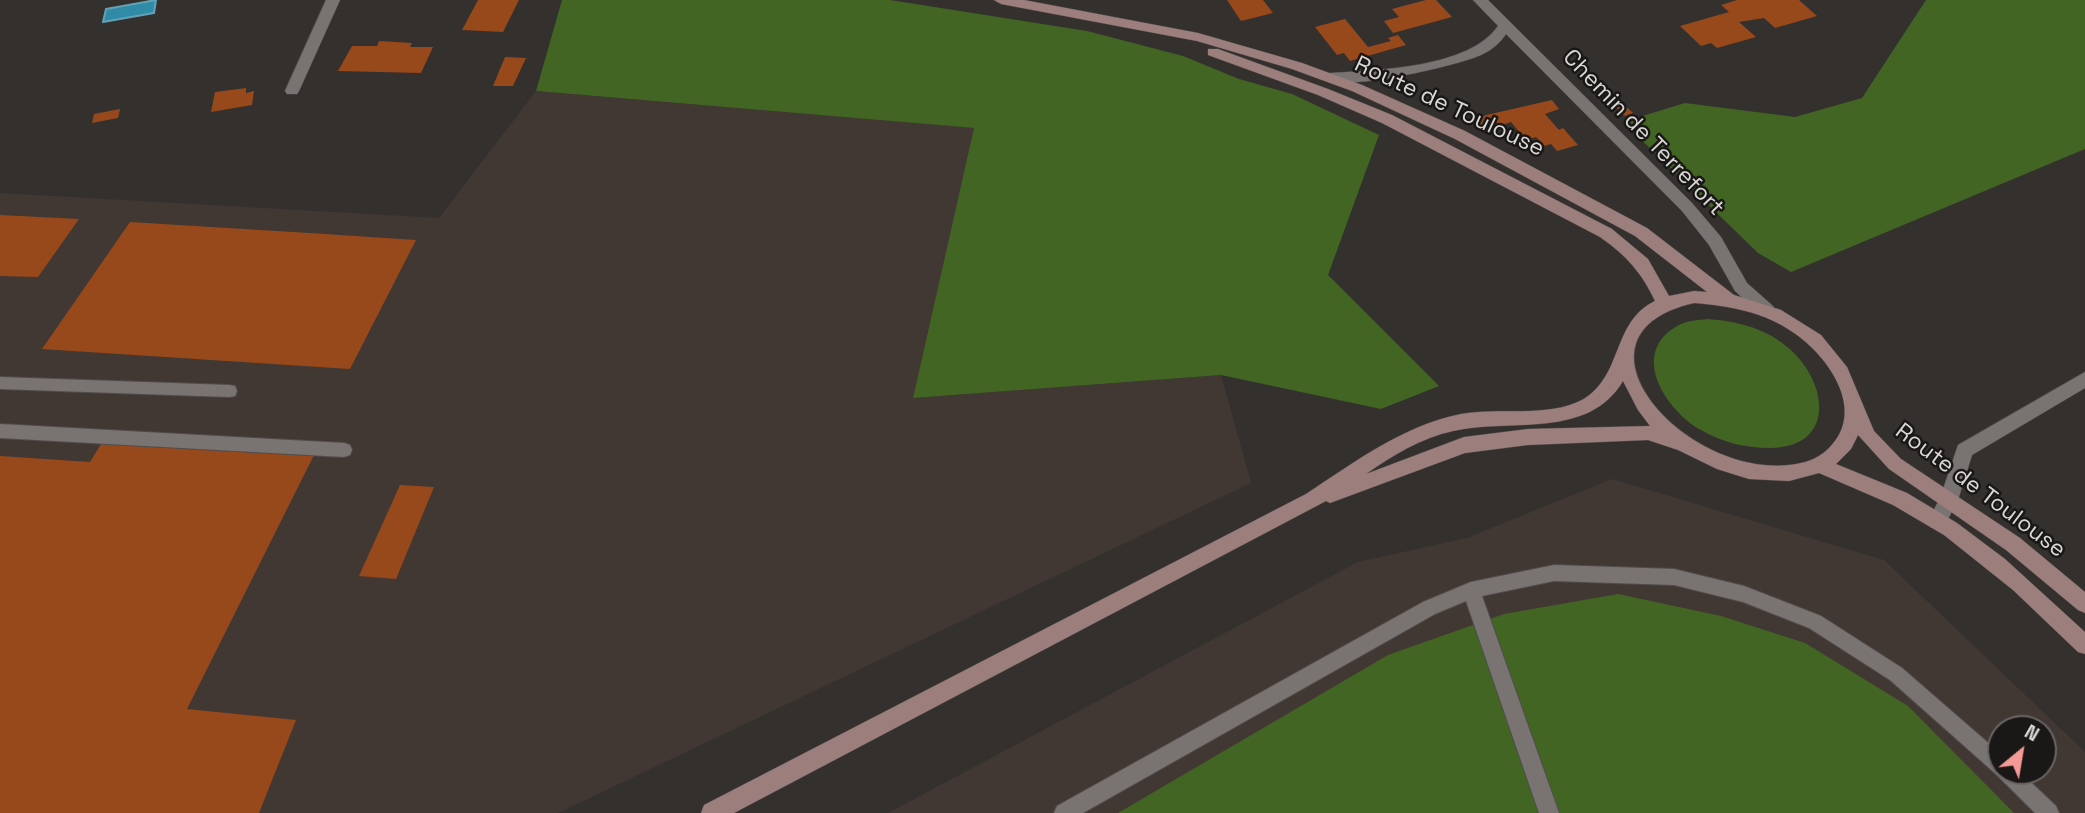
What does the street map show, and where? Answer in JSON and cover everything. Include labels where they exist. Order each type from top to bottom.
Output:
[{"type":"main road","name":"Route de Toulouse","points":[[1001,0],[1240,48],[1330,78],[1417,113],[1641,232],[1728,299]]},
{"type":"main road","name":"Route de Toulouse","points":[[1120,22],[1231,58],[1323,92],[1387,119],[1469,159],[1606,233],[1633,251],[1648,269],[1665,304]]},
{"type":"main road","points":[[712,813],[1313,500],[1398,444],[1458,421],[1549,418],[1574,411],[1591,402],[1614,381],[1633,329],[1646,314],[1665,304],[1694,297],[1728,299],[1767,310],[1801,329],[1828,353],[1847,381],[1855,410],[1852,432],[1840,451],[1820,465],[1791,473],[1756,472],[1720,463],[1648,433],[1528,437],[1464,445],[1352,489],[1313,500]]},
{"type":"main road","points":[[1627,347],[1627,372],[1639,399],[1659,424],[1687,447]]},
{"type":"main road","name":"Route de Toulouse","points":[[1855,410],[1867,436],[1895,464],[2013,544],[2085,604]]},
{"type":"main road","name":"Route de Toulouse","points":[[1820,465],[1900,499],[1937,521],[1998,563],[2085,645]]},
{"type":"street","points":[[292,91],[333,0]]},
{"type":"street","name":"Chemin de Terrefort","points":[[1480,0],[1687,207],[1715,241],[1741,287],[1767,310]]},
{"type":"street","points":[[1330,78],[1388,75],[1458,59],[1484,48],[1502,35],[1504,25]]},
{"type":"street","points":[[1937,521],[1949,500],[1964,450],[2085,379]]},
{"type":"lane","points":[[0,383],[229,391]]},
{"type":"lane","points":[[0,431],[344,450]]},
{"type":"lane","points":[[1064,813],[1429,608],[1471,590],[1554,573],[1674,577],[1744,594],[1815,622],[1896,674],[1987,755]]},
{"type":"lane","points":[[1471,590],[1549,813]]},
{"type":"lane","points":[[2020,785],[2049,813]]},
{"type":"shaded area","points":[[536,91],[974,128],[913,398],[1221,375],[1251,483],[558,813],[0,813],[0,193],[439,218]]},
{"type":"shaded area","points":[[1612,479],[1884,560],[2046,715],[1987,715],[1987,785],[2057,785],[2057,725],[2085,752],[2085,813],[888,813],[1358,562],[1467,538]]},
{"type":"green space","points":[[562,0],[890,0],[1087,31],[1183,56],[1239,79],[1292,94],[1379,135],[1328,275],[1439,386],[1381,409],[1221,375],[913,398],[974,128],[536,91]]},
{"type":"green space","points":[[1926,0],[2085,0],[2085,149],[1791,272],[1758,253],[1623,122],[1685,103],[1795,117],[1862,98]]},
{"type":"green space","points":[[1707,319],[1738,323],[1768,334],[1800,360],[1817,392],[1819,409],[1816,424],[1807,436],[1792,445],[1751,447],[1725,441],[1699,429],[1674,407],[1657,378],[1654,363],[1656,348],[1665,335],[1681,324]]},
{"type":"green space","points":[[1618,594],[1721,616],[1805,643],[1908,706],[2014,813],[1118,813],[1388,655],[1504,614]]},
{"type":"water","points":[[156,0],[154,13],[103,22],[106,9]]},
{"type":"building","points":[[478,0],[519,0],[503,32],[462,30]]},
{"type":"building","points":[[1227,0],[1263,0],[1273,13],[1241,21]]},
{"type":"building","points":[[1436,0],[1452,17],[1393,33],[1384,21],[1399,17],[1392,9]]},
{"type":"building","points":[[1737,0],[1799,0],[1817,16],[1775,28],[1764,18],[1739,22],[1756,37],[1717,48],[1711,43],[1701,46],[1680,26],[1729,12],[1721,5]]},
{"type":"building","points":[[1345,19],[1368,47],[1391,41],[1388,38],[1398,35],[1406,45],[1350,61],[1344,53],[1337,55],[1315,27]]},
{"type":"building","points":[[379,41],[412,43],[410,47],[433,47],[421,73],[338,71],[352,46],[377,46]]},
{"type":"building","points":[[505,57],[526,58],[513,86],[493,86]]},
{"type":"building","points":[[246,88],[246,93],[254,91],[252,105],[211,112],[215,92]]},
{"type":"building","points":[[1552,100],[1559,109],[1545,114],[1559,130],[1563,128],[1578,145],[1557,151],[1551,144],[1544,146],[1536,137],[1526,140],[1511,122],[1485,131],[1469,119]]},
{"type":"building","points":[[1621,102],[1633,113],[1625,116],[1613,105]]},
{"type":"building","points":[[120,109],[118,118],[92,123],[94,114]]},
{"type":"building","points":[[0,215],[79,219],[38,277],[0,276]]},
{"type":"building","points":[[130,222],[416,240],[350,369],[42,349]]},
{"type":"building","points":[[103,441],[314,455],[187,709],[296,720],[259,813],[0,813],[0,456],[90,462]]},
{"type":"building","points":[[400,485],[434,487],[396,579],[359,576]]}]
